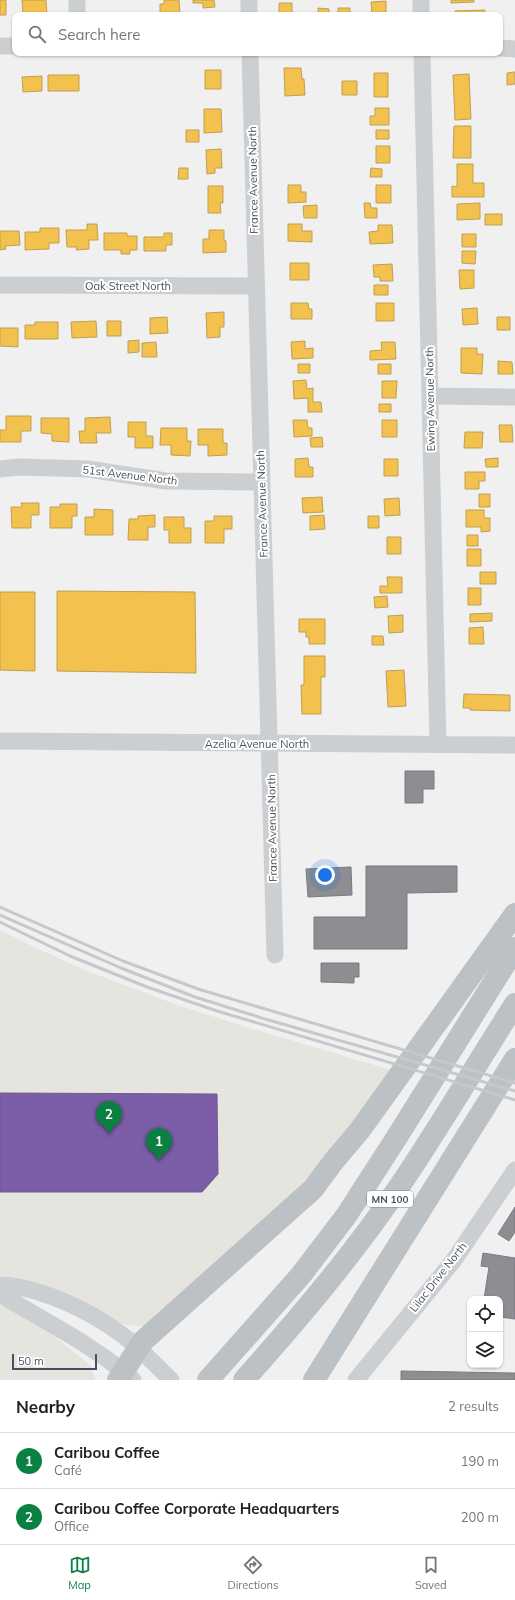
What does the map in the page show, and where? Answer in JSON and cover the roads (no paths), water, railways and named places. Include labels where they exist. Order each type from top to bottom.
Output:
[{"type":"highway","points":[[124,1377],[138,1348],[162,1323],[187,1303],[313,1189],[360,1130],[515,914]]},
{"type":"highway","name":"MN 100","points":[[208,1380],[296,1280],[346,1216],[515,948]]},
{"type":"highway","name":"MN 100","points":[[244,1380],[295,1323],[363,1236],[404,1179],[515,1004]]},
{"type":"highway","points":[[314,1380],[515,1059]]},
{"type":"street","points":[[77,0],[77,12]]},
{"type":"street","points":[[249,0],[249,12]]},
{"type":"street","points":[[421,0],[421,12]]},
{"type":"street","points":[[0,46],[12,46]]},
{"type":"street","points":[[503,48],[515,48]]},
{"type":"street","name":"France Avenue North","points":[[250,56],[275,955]]},
{"type":"street","name":"Ewing Avenue North","points":[[422,56],[438,744]]},
{"type":"street","name":"Oak Street North","points":[[0,285],[256,286]]},
{"type":"street","points":[[430,396],[515,397]]},
{"type":"street","name":"51st Avenue North","points":[[0,469],[19,467],[88,469],[166,481],[261,482]]},
{"type":"street","name":"Azelia Avenue North","points":[[0,742],[515,745]]},
{"type":"street","name":"Lilac Drive North","points":[[356,1380],[454,1260],[515,1170]]},
{"type":"street","points":[[0,1285],[10,1285],[33,1291],[81,1309],[107,1324],[138,1348],[166,1375]]},
{"type":"street","points":[[0,1294],[83,1344],[124,1377]]},
{"type":"railway","points":[[0,907],[123,961],[198,989],[515,1083]]},
{"type":"railway","points":[[0,915],[121,968],[195,997],[265,1019],[515,1091]]},
{"type":"railway","points":[[0,922],[70,956],[147,987],[217,1011],[515,1100]]},
{"type":"place","name":"Caribou Coffee Corporate Headquarters","points":[[109,1134]]},
{"type":"place","name":"Caribou Coffee","points":[[159,1161]]}]
